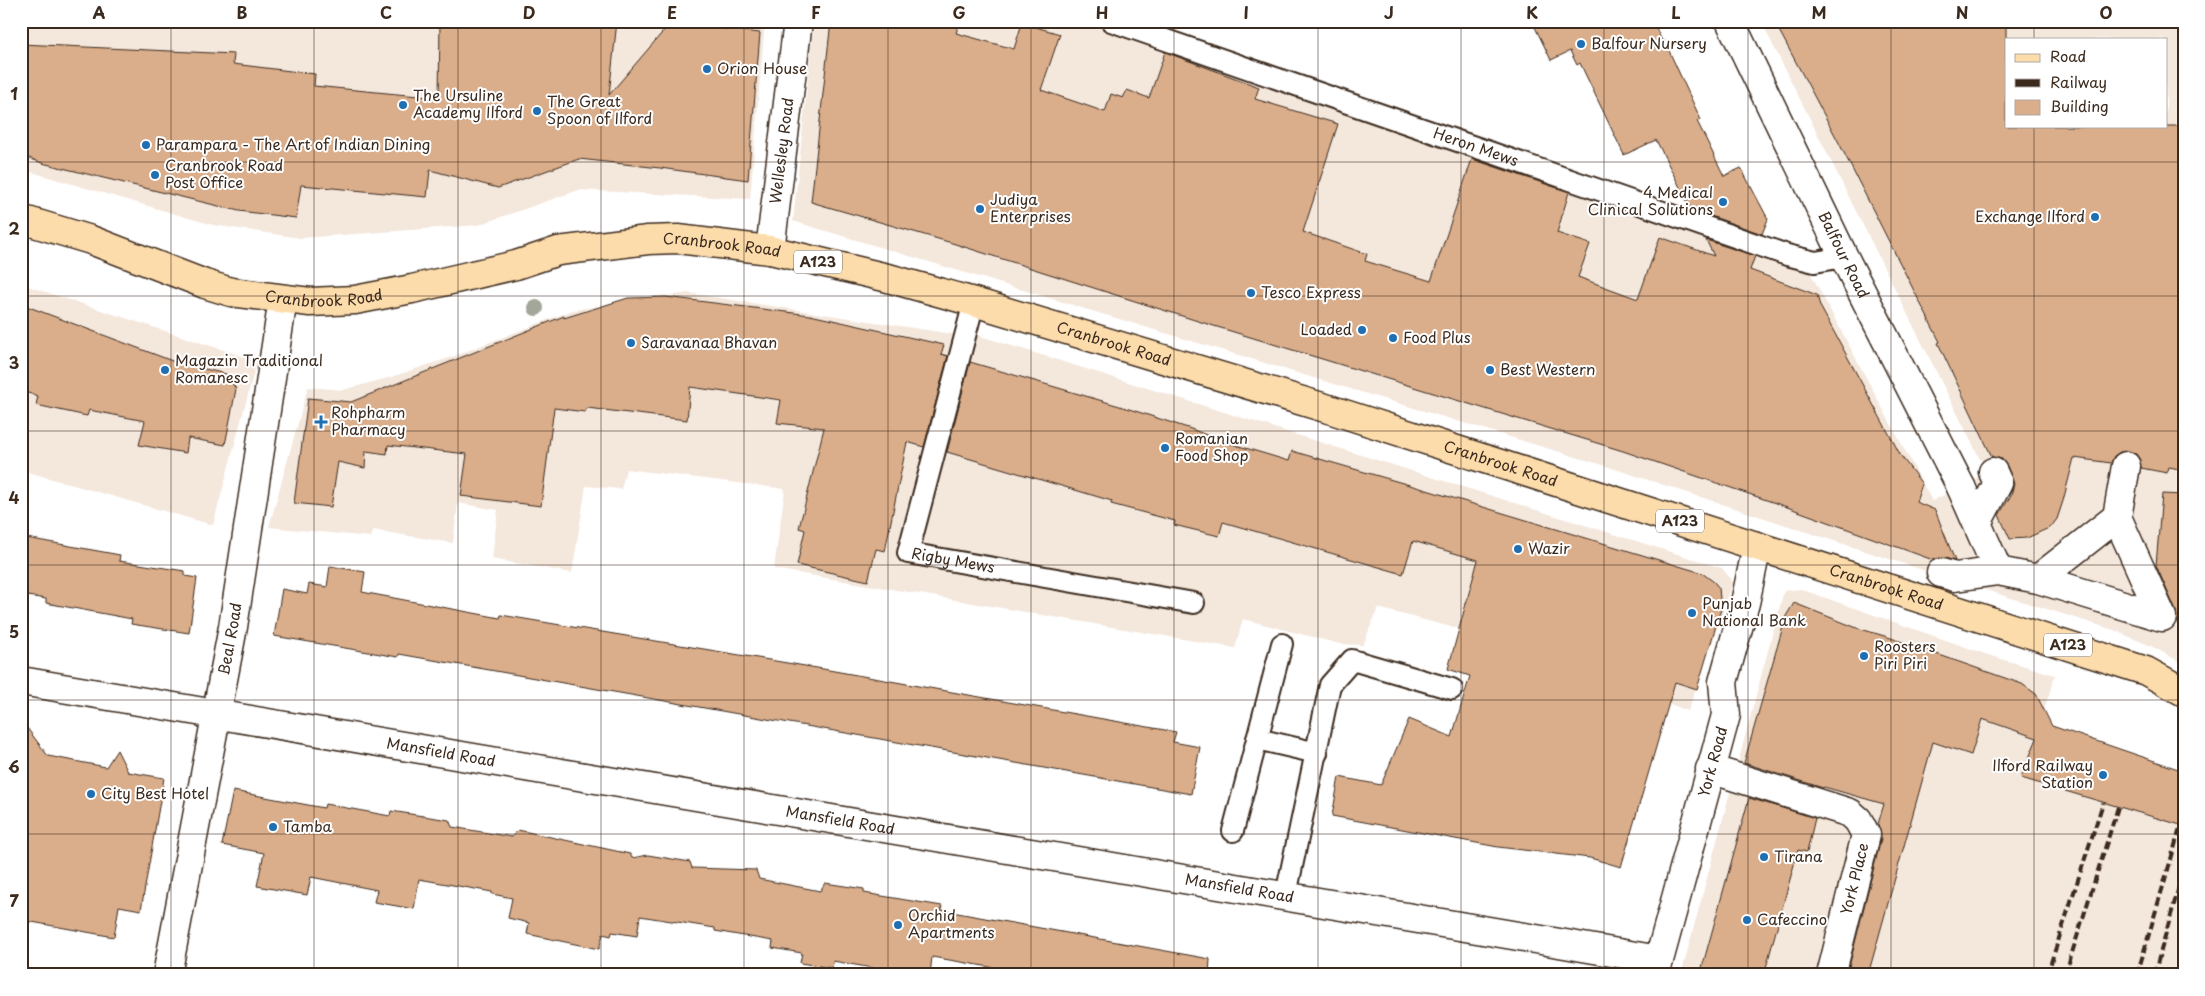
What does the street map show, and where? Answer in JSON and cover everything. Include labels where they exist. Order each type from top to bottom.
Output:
[{"type":"main road","name":"Cranbrook Road","points":[[21,219],[91,240],[205,284],[231,292],[310,302],[355,300],[516,265],[558,251],[648,240],[678,238],[770,250],[888,278],[974,302],[1332,410],[2146,671],[2184,692]]},
{"type":"street","name":"Wellesley Road","points":[[770,250],[798,21]]},
{"type":"street","name":"Balfour Road","points":[[1730,21],[1844,257],[1961,486],[1998,571]]},
{"type":"street","name":"Beal Road","points":[[167,975],[233,627],[283,299]]},
{"type":"street","points":[[1941,573],[1955,577],[1998,571],[2038,579],[2162,617],[2117,516],[2126,466]]},
{"type":"street","points":[[1977,523],[1998,482],[1993,472]]},
{"type":"street","points":[[2038,579],[2117,516]]},
{"type":"street","name":"York Road","points":[[1657,967],[1726,715],[1723,682],[1757,546]]},
{"type":"street","name":"Mansfield Road","points":[[21,681],[1286,895],[1657,967]]},
{"type":"street","name":"York Place","points":[[1710,770],[1850,813],[1858,820],[1866,834],[1831,975]]},
{"type":"lane","name":"Heron Mews","points":[[1111,21],[1787,255],[1815,262],[1844,257]]},
{"type":"lane","name":"Rigby Mews","points":[[974,302],[908,553],[1194,603]]},
{"type":"lane","points":[[1233,831],[1282,644]]},
{"type":"lane","points":[[1286,895],[1330,685],[1352,660],[1452,689]]},
{"type":"lane","points":[[1257,739],[1317,753]]},
{"type":"shaded area","points":[[21,21],[765,21],[750,199],[579,190],[478,225],[300,238],[213,225],[21,169]]},
{"type":"shaded area","points":[[814,21],[1151,21],[1306,78],[1796,246],[1932,501],[1987,473],[1761,21],[2184,21],[2184,664],[2153,647],[2114,630],[1938,575],[1603,465],[793,221]]},
{"type":"shaded area","points":[[21,284],[257,361],[213,525],[21,470]]},
{"type":"shaded area","points":[[688,293],[952,334],[974,334],[1722,568],[1733,583],[1688,711],[1627,687],[1507,793],[1391,762],[1409,719],[1453,737],[1470,676],[1448,669],[1459,629],[1378,608],[1363,645],[1340,644],[1243,619],[1235,648],[774,569],[785,489],[626,469],[621,489],[586,486],[572,573],[492,559],[498,510],[458,503],[453,543],[373,530],[370,537],[269,527],[308,387],[343,390],[388,378],[449,358],[573,310]]},
{"type":"shaded area","points":[[1800,589],[1988,655],[2055,675],[2033,745],[2049,736],[2027,763],[2021,778],[2184,826],[2184,975],[1681,975],[1784,591]]},
{"type":"building","points":[[440,21],[617,21],[609,95],[667,27],[673,23],[760,33],[748,180],[579,159],[498,188],[430,170],[427,197],[301,185],[296,218],[239,211],[42,163],[21,155],[21,44],[234,54],[233,64],[315,74],[314,86],[439,98]]},
{"type":"building","points":[[831,21],[960,21],[956,33],[1014,49],[1022,23],[1060,34],[1041,90],[1105,112],[1111,94],[1123,98],[1127,90],[1149,98],[1165,52],[1259,87],[1255,99],[1338,124],[1303,232],[1367,254],[1365,261],[1431,281],[1472,159],[1569,192],[1557,233],[1590,244],[1578,277],[1638,299],[1660,237],[1714,256],[1706,240],[1755,256],[1750,270],[1817,295],[1820,306],[1901,456],[1922,484],[1916,502],[1935,510],[1955,561],[1945,558],[1933,560],[1787,507],[1623,451],[1201,322],[952,243],[811,202]]},
{"type":"building","points":[[1532,21],[1653,21],[1662,41],[1664,40],[1701,120],[1697,121],[1724,176],[1741,168],[1768,219],[1762,234],[1691,209],[1656,140],[1624,155],[1580,63],[1577,65],[1570,51],[1551,60]]},
{"type":"building","name":"Exchange Ilford","points":[[1774,21],[2006,21],[2005,128],[2168,128],[2168,126],[2184,126],[2184,470],[2169,467],[2167,473],[2141,468],[2140,460],[2136,454],[2128,451],[2120,452],[2114,456],[2111,463],[2074,458],[2057,519],[2051,527],[2027,538],[2010,539],[1999,515],[2011,495],[2014,484],[2007,466],[2002,459],[1992,457],[1938,343],[1940,342],[1837,139]]},
{"type":"building","points":[[666,297],[810,315],[944,345],[941,354],[948,356],[924,447],[907,442],[885,551],[876,549],[868,581],[797,565],[805,530],[799,528],[824,428],[777,423],[781,400],[690,387],[687,420],[587,408],[585,412],[554,408],[541,506],[461,496],[467,454],[388,445],[387,454],[366,451],[365,468],[338,462],[331,507],[294,503],[308,398],[351,402],[564,316],[564,318],[628,298]]},
{"type":"building","points":[[21,304],[175,362],[226,374],[236,389],[225,445],[188,438],[186,453],[139,445],[145,421],[89,410],[87,416],[36,405],[38,396],[21,391]]},
{"type":"building","points":[[970,362],[1123,407],[1222,441],[1289,461],[1292,451],[1420,488],[1702,573],[1714,582],[1719,588],[1721,609],[1697,689],[1675,682],[1621,867],[1590,858],[1498,847],[1332,816],[1339,777],[1381,785],[1409,719],[1452,737],[1470,676],[1448,669],[1478,560],[1413,541],[1403,574],[1223,522],[1219,536],[1174,525],[1175,521],[1111,504],[1112,501],[947,452]]},
{"type":"building","points":[[2162,494],[2184,495],[2184,636],[2177,622],[2176,611],[2156,565]]},
{"type":"building","points":[[21,537],[120,555],[119,561],[185,571],[185,576],[197,578],[189,633],[131,624],[132,619],[46,603],[46,599],[21,595]]},
{"type":"building","points":[[330,566],[365,572],[362,592],[500,618],[501,615],[823,669],[1176,732],[1173,742],[1200,747],[1191,794],[399,654],[398,657],[274,636],[282,589],[307,594],[309,584],[327,587]]},
{"type":"building","points":[[1794,603],[1857,628],[2022,684],[2036,694],[2052,726],[2184,771],[2184,826],[2021,778],[2037,738],[1982,719],[1971,755],[1933,742],[1868,975],[1847,975],[1881,839],[1878,824],[1884,804],[1823,788],[1744,763],[1786,616]]},
{"type":"building","points":[[21,720],[48,756],[106,767],[117,750],[128,772],[164,778],[141,910],[119,906],[114,937],[21,920]]},
{"type":"building","points":[[233,791],[324,808],[325,804],[390,816],[391,811],[449,820],[452,827],[512,837],[518,830],[630,854],[632,858],[648,855],[690,862],[692,868],[756,870],[759,879],[820,891],[825,883],[864,889],[864,893],[942,906],[941,910],[1210,959],[1209,975],[1012,975],[1013,971],[932,957],[930,975],[912,975],[833,961],[832,968],[800,963],[802,953],[772,948],[773,941],[715,931],[715,928],[640,916],[637,936],[612,932],[611,936],[603,934],[599,949],[527,934],[529,923],[508,918],[512,898],[492,894],[492,892],[419,879],[414,909],[374,902],[377,890],[311,877],[307,895],[257,886],[264,853],[222,845]]},
{"type":"building","points":[[1749,798],[1815,818],[1807,852],[1798,850],[1764,975],[1700,975]]},
{"type":"railway","points":[[2047,975],[2103,803]]},
{"type":"railway","points":[[2065,975],[2118,807]]},
{"type":"railway","points":[[2137,975],[2181,825]]},
{"type":"railway","points":[[2154,975],[2184,869]]},
{"type":"place","name":"Balfour Nursery","points":[[1581,44]]},
{"type":"place","name":"Orion House","points":[[707,69]]},
{"type":"place","name":"The Ursuline Academy Ilford","points":[[403,105]]},
{"type":"place","name":"The Great Spoon of Ilford","points":[[537,111]]},
{"type":"place","name":"Parampara - The Art of Indian Dining","points":[[146,145]]},
{"type":"place","name":"Cranbrook Road Post Office","points":[[155,175]]},
{"type":"place","name":"4 Medical Clinical Solutions","points":[[1723,202]]},
{"type":"place","name":"Judiya Enterprises","points":[[980,209]]},
{"type":"place","name":"Exchange Ilford","points":[[2095,217]]},
{"type":"place","name":"Tesco Express","points":[[1251,293]]},
{"type":"place","name":"Loaded","points":[[1362,330]]},
{"type":"place","name":"Food Plus","points":[[1393,338]]},
{"type":"place","name":"Saravanaa Bhavan","points":[[631,343]]},
{"type":"place","name":"Magazin Traditional Romanesc","points":[[165,370]]},
{"type":"place","name":"Best Western","points":[[1490,370]]},
{"type":"place","name":"Rohpharm Pharmacy","points":[[321,422]]},
{"type":"place","name":"Romanian Food Shop","points":[[1165,448]]},
{"type":"place","name":"Wazir","points":[[1518,549]]},
{"type":"place","name":"Punjab National Bank","points":[[1692,613]]},
{"type":"place","name":"Roosters Piri Piri","points":[[1864,656]]},
{"type":"place","name":"Ilford Railway Station","points":[[2103,775]]},
{"type":"place","name":"City Best Hotel","points":[[91,794]]},
{"type":"place","name":"Tamba","points":[[273,827]]},
{"type":"place","name":"Tirana","points":[[1764,857]]},
{"type":"place","name":"Cafeccino","points":[[1747,920]]},
{"type":"place","name":"Orchid Apartments","points":[[898,925]]}]
